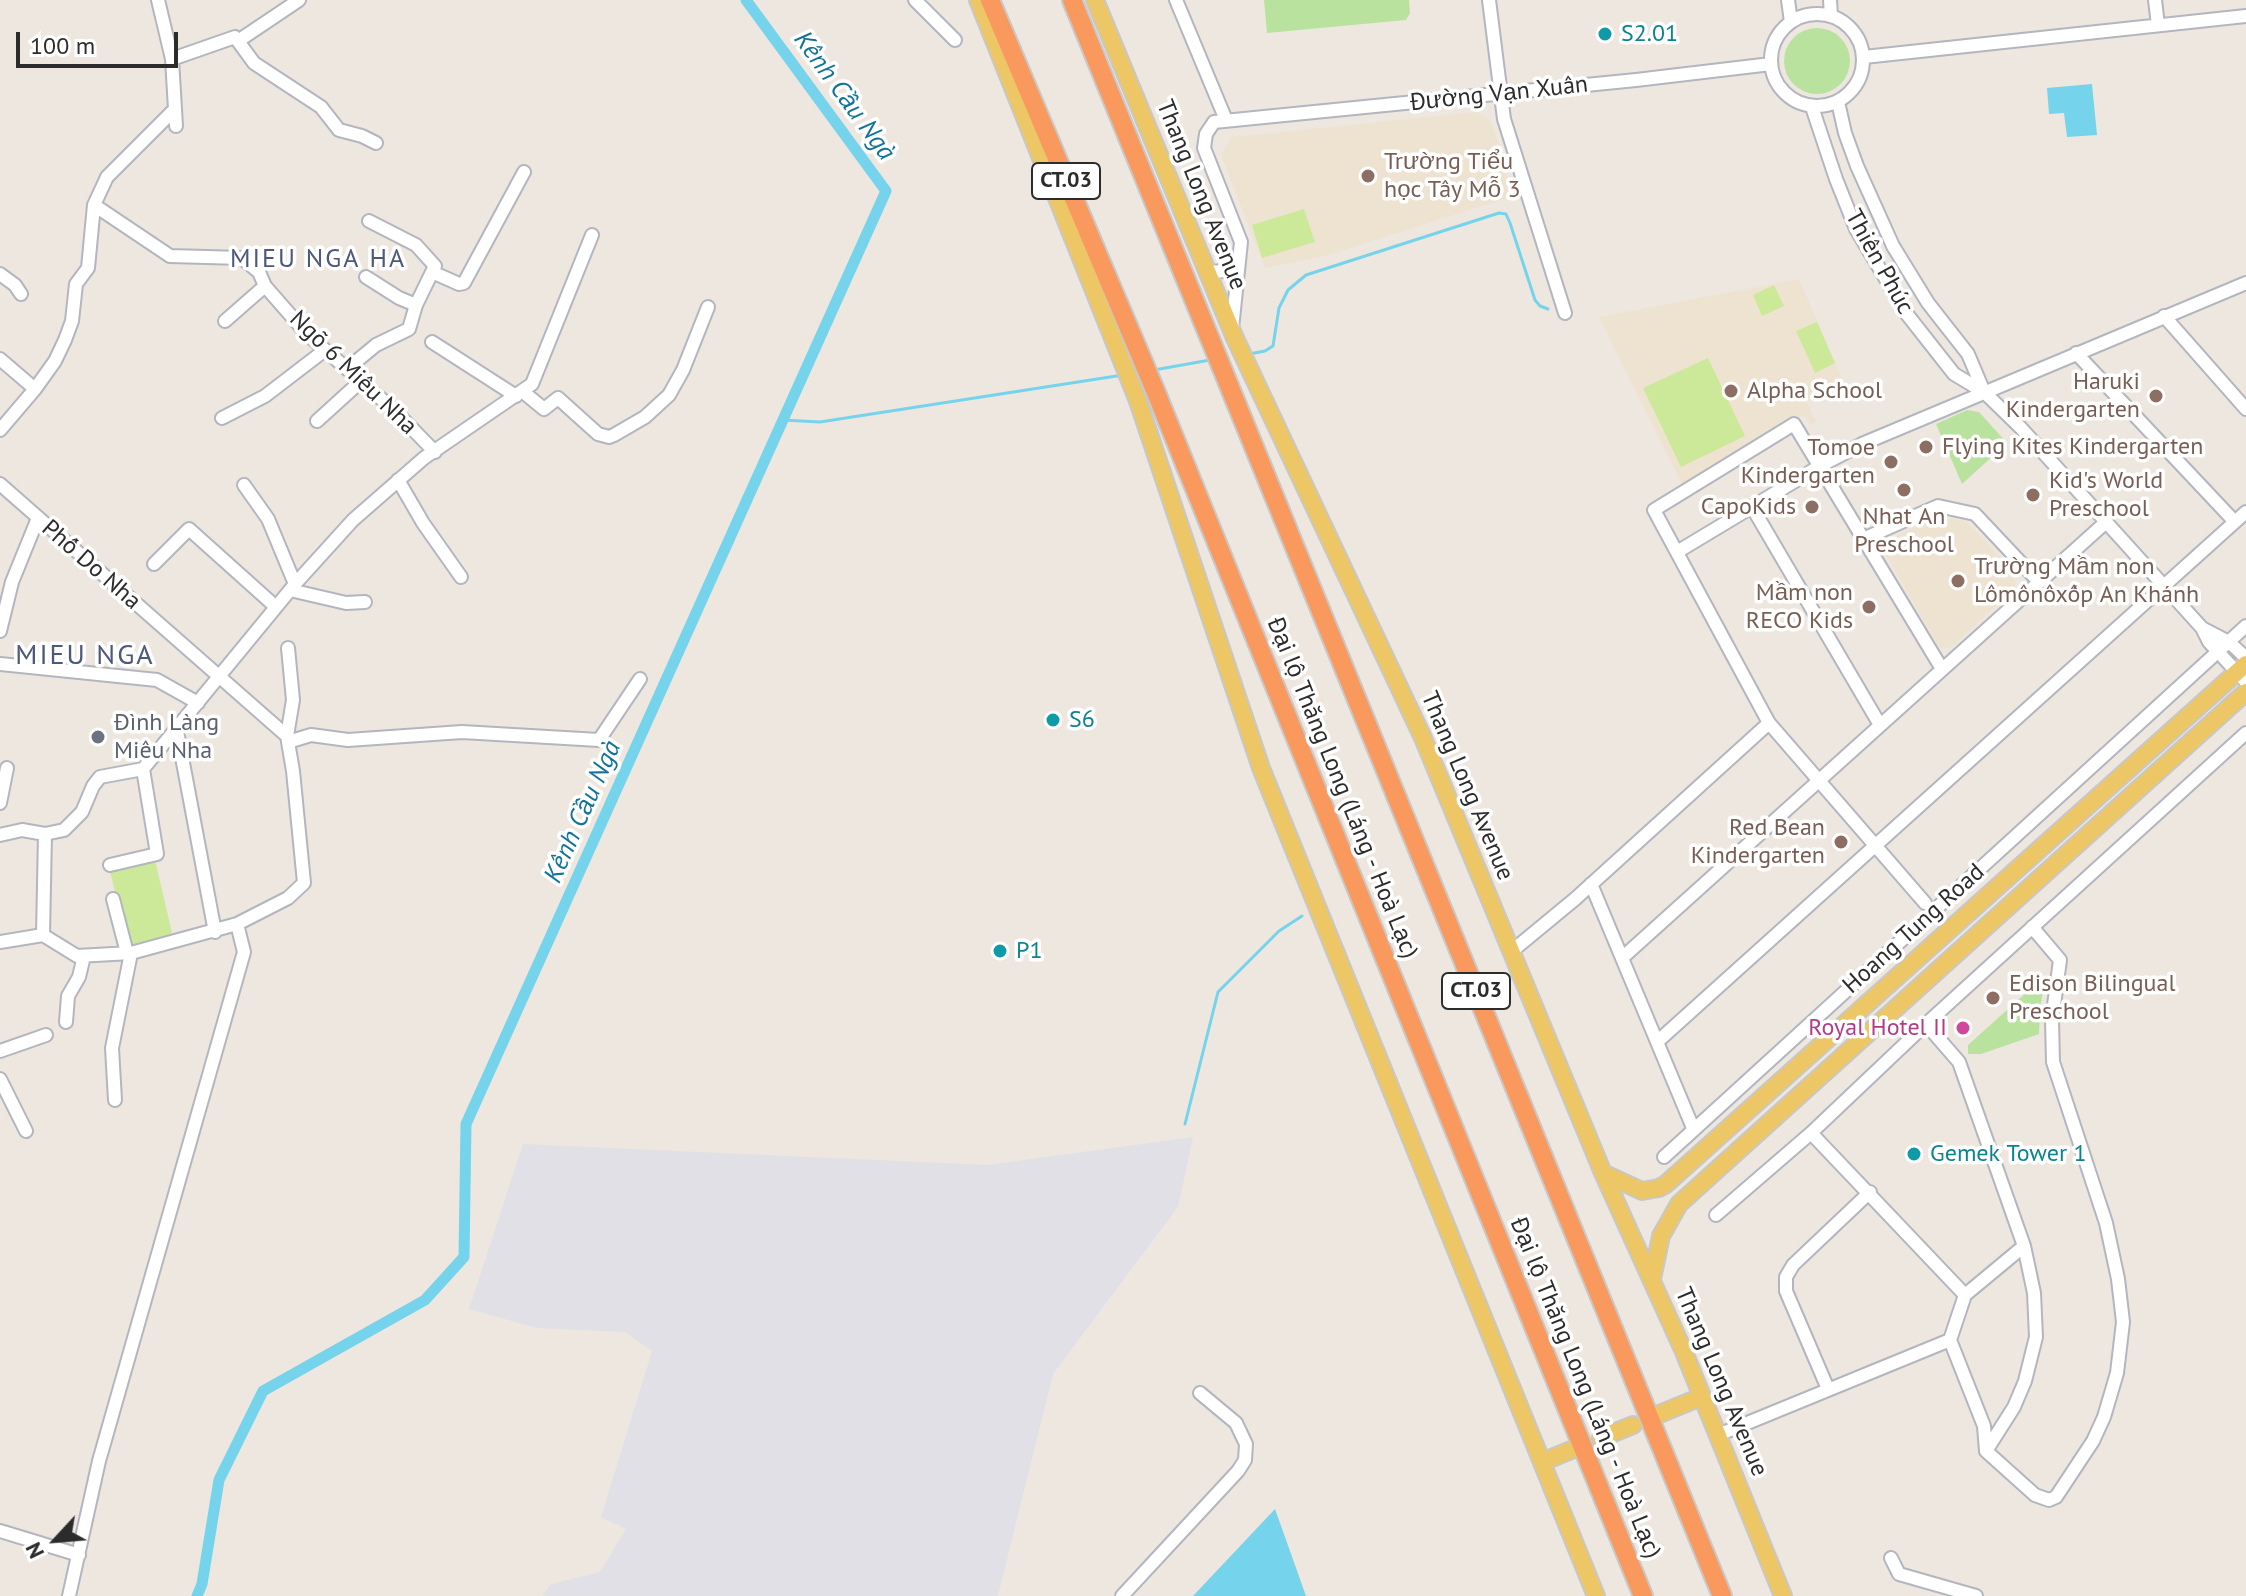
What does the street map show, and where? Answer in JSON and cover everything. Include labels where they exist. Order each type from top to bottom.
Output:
[{"type":"highway","name":"Đại lộ Thăng Long (Láng - Hoà Lạc)","points":[[990,0],[1155,390],[1643,1596]]},
{"type":"highway","name":"Đại lộ Thăng Long (Láng - Hoà Lạc)","points":[[1072,0],[1722,1596]]},
{"type":"main road","points":[[978,0],[1138,401],[1256,755],[1596,1596]]},
{"type":"main road","name":"Thang Long Avenue","points":[[1095,0],[1233,334],[1423,738],[1783,1596]]},
{"type":"main road","name":"Hoang Tung Road","points":[[1603,1173],[1642,1191],[1666,1184],[2244,669]]},
{"type":"main road","name":"Hoang Tung Road","points":[[1652,1279],[1661,1236],[1679,1204],[2246,692]]},
{"type":"main road","points":[[1652,1417],[1701,1397]]},
{"type":"main road","points":[[1601,1438],[1633,1425]]},
{"type":"main road","points":[[1542,1462],[1576,1448]]},
{"type":"street","points":[[158,0],[172,59],[176,126]]},
{"type":"street","points":[[238,41],[299,0]]},
{"type":"street","points":[[915,0],[955,40]]},
{"type":"street","points":[[1176,0],[1226,120],[1214,122],[1210,127],[1204,148],[1241,242],[1233,334]]},
{"type":"street","points":[[1489,0],[1504,119],[1565,313]]},
{"type":"street","points":[[1788,0],[1791,22]]},
{"type":"street","points":[[1803,0],[1804,15]]},
{"type":"street","points":[[1817,0],[1825,15]]},
{"type":"street","points":[[1825,15],[1830,0]]},
{"type":"street","points":[[2155,0],[2158,25]]},
{"type":"street","points":[[1804,15],[1825,15],[1854,31],[1864,57],[1858,83],[1838,102],[1812,107],[1787,96],[1776,81],[1771,64],[1777,37],[1791,22],[1804,15]]},
{"type":"street","points":[[1864,57],[2246,16]]},
{"type":"street","points":[[172,59],[235,37],[254,63],[321,107],[339,130],[376,143]]},
{"type":"street","name":"Đường Vạn Xuân","points":[[1226,120],[1771,64]]},
{"type":"street","name":"Thiên Phúc","points":[[1838,102],[1857,166],[1893,246],[1928,303],[1968,354],[1984,392]]},
{"type":"street","name":"Thiên Phúc","points":[[1812,107],[1856,229],[1906,313],[1954,374],[1984,392],[2005,410],[2202,628],[2218,652],[2244,669]]},
{"type":"street","points":[[0,430],[55,361],[72,321],[76,284],[88,268],[94,205],[107,177],[174,110]]},
{"type":"street","points":[[432,272],[459,284],[464,283],[524,172]]},
{"type":"street","name":"Ngõ 6 Miêu Nha","points":[[94,205],[170,256],[242,258],[259,272],[265,286],[307,334],[435,452]]},
{"type":"street","points":[[347,369],[376,345],[409,329],[416,305],[435,266],[416,245],[369,221]]},
{"type":"street","points":[[0,835],[22,830],[56,833],[74,822],[100,777],[143,769],[276,607],[353,520],[424,458],[532,384],[592,235]]},
{"type":"street","points":[[1207,272],[1226,271],[1240,254]]},
{"type":"street","points":[[0,274],[21,294]]},
{"type":"street","points":[[366,277],[416,305]]},
{"type":"street","points":[[1677,552],[1862,444],[2246,283]]},
{"type":"street","points":[[225,321],[265,286]]},
{"type":"street","points":[[432,342],[544,409],[558,398],[598,434],[609,437],[645,417],[669,395],[683,370],[708,307]]},
{"type":"street","points":[[2164,316],[2246,409]]},
{"type":"street","points":[[222,418],[265,396],[325,350]]},
{"type":"street","points":[[2076,353],[2235,522]]},
{"type":"street","points":[[0,359],[35,389]]},
{"type":"street","points":[[317,421],[361,381]]},
{"type":"street","points":[[1925,903],[1769,723],[1654,510],[1794,424],[1942,669]]},
{"type":"street","points":[[398,480],[423,523],[461,577]]},
{"type":"street","name":"Phố Do Nha","points":[[0,484],[287,739]]},
{"type":"street","points":[[244,485],[268,519],[293,587]]},
{"type":"street","points":[[1863,539],[1938,506],[1975,514],[2039,582]]},
{"type":"street","points":[[1752,507],[1880,725]]},
{"type":"street","points":[[1657,1042],[2246,512]]},
{"type":"street","points":[[0,631],[12,582],[38,518]]},
{"type":"street","points":[[1622,958],[2106,522]]},
{"type":"street","points":[[154,564],[189,529],[276,607]]},
{"type":"street","points":[[293,587],[346,603],[365,602]]},
{"type":"street","points":[[1664,1157],[2246,626]]},
{"type":"street","name":"Thiên Phúc","points":[[2202,628],[2229,642],[2244,669]]},
{"type":"street","points":[[0,942],[43,935],[77,956],[129,953],[237,924],[288,898],[304,883],[287,739],[293,700],[288,648]]},
{"type":"street","points":[[0,664],[157,680],[198,703]]},
{"type":"street","points":[[287,739],[311,735],[348,740],[462,732],[599,740],[640,679]]},
{"type":"street","points":[[1512,951],[1769,723]]},
{"type":"street","points":[[177,731],[215,932]]},
{"type":"street","points":[[1716,1215],[1811,1133],[2246,733]]},
{"type":"street","points":[[0,803],[7,768]]},
{"type":"street","points":[[110,865],[157,854],[143,769]]},
{"type":"street","points":[[43,935],[45,834]]},
{"type":"street","points":[[1591,884],[1693,1128]]},
{"type":"street","points":[[113,899],[129,953],[112,1048],[115,1100]]},
{"type":"street","points":[[69,1596],[99,1461],[244,952],[237,924]]},
{"type":"street","points":[[2024,1246],[1965,1295],[1950,1340],[1984,1426],[1986,1451],[2035,1495],[2049,1500],[2056,1497],[2093,1441],[2104,1417],[2117,1373],[2122,1334],[2118,1279],[2106,1223],[2053,1062],[2052,1020],[2060,960],[2032,927]]},
{"type":"street","points":[[66,1022],[68,996],[79,977],[84,956]]},
{"type":"street","points":[[1926,1024],[1959,1062],[2024,1246],[2037,1316],[2033,1355],[2018,1400],[1986,1451]]},
{"type":"street","points":[[0,1051],[46,1035]]},
{"type":"street","points":[[0,1079],[26,1131]]},
{"type":"street","points":[[1811,1133],[1965,1295]]},
{"type":"street","points":[[1828,1389],[1786,1291],[1786,1277],[1793,1265],[1870,1192]]},
{"type":"street","points":[[1718,1435],[1950,1340]]},
{"type":"street","points":[[1122,1596],[1245,1460],[1246,1444],[1236,1423],[1200,1393]]},
{"type":"street","points":[[0,1531],[79,1555]]},
{"type":"street","points":[[1891,1558],[1899,1574],[1976,1596]]},
{"type":"shaded area","name":"Trường Tiểu học Tây Mỗ 3","points":[[1477,112],[1491,121],[1514,196],[1325,256],[1265,268],[1221,155],[1232,137]]},
{"type":"shaded area","name":"Alpha School","points":[[1799,279],[1844,382],[1806,400],[1816,422],[1810,425],[1804,415],[1683,486],[1599,317]]},
{"type":"shaded area","name":"Trường Mầm non Lômônôxốp An Khánh","points":[[1934,517],[1966,521],[2015,573],[2015,589],[1950,648],[1939,647],[1882,548],[1883,542]]},
{"type":"shaded area","points":[[1193,1137],[1178,1207],[1053,1374],[998,1596],[543,1596],[551,1584],[600,1572],[626,1529],[601,1517],[652,1351],[625,1332],[537,1328],[469,1309],[523,1144],[987,1165]]},
{"type":"green space","points":[[1264,0],[1409,0],[1410,13],[1406,20],[1267,33]]},
{"type":"green space","points":[[1817,28],[1830,31],[1840,38],[1847,48],[1850,61],[1847,74],[1840,84],[1830,91],[1817,94],[1804,91],[1794,84],[1787,74],[1784,61],[1787,48],[1794,38],[1804,31]]},
{"type":"green space","points":[[1304,209],[1315,242],[1262,258],[1252,225]]},
{"type":"green space","points":[[1774,285],[1784,306],[1762,316],[1753,295]]},
{"type":"green space","points":[[1817,322],[1835,363],[1815,373],[1796,331]]},
{"type":"green space","points":[[1708,358],[1745,436],[1681,467],[1643,388]]},
{"type":"green space","points":[[1967,410],[1979,412],[2007,443],[1962,484],[1936,424]]},
{"type":"green space","points":[[155,860],[173,937],[128,947],[110,871]]},
{"type":"green space","points":[[2046,975],[2039,1034],[1981,1054],[1968,1054],[1968,1045]]},
{"type":"water","points":[[2092,84],[2097,135],[2067,137],[2064,113],[2049,114],[2047,88]]},
{"type":"water","points":[[1275,1509],[1306,1596],[1193,1596]]},
{"type":"waterway","name":"Kênh Cầu Ngà","points":[[197,1596],[202,1584],[219,1480],[263,1391],[425,1300],[464,1257],[466,1124],[886,191],[746,0]]},
{"type":"waterway","points":[[1249,354],[1273,346],[1279,308],[1288,290],[1306,275],[1499,213],[1506,214],[1510,223],[1535,300],[1548,309]]},
{"type":"waterway","points":[[1154,370],[1210,360]]},
{"type":"waterway","points":[[783,420],[820,422],[1123,375]]},
{"type":"waterway","points":[[1185,1124],[1218,992],[1279,931],[1302,916]]},
{"type":"place","name":"S2.01","points":[[1605,34]]},
{"type":"place","name":"Trường Tiểu học Tây Mỗ 3","points":[[1368,176]]},
{"type":"place","name":"Alpha School","points":[[1731,391]]},
{"type":"place","name":"Haruki Kindergarten","points":[[2156,396]]},
{"type":"place","name":"Flying Kites Kindergarten","points":[[1926,447]]},
{"type":"place","name":"Tomoe Kindergarten","points":[[1891,462]]},
{"type":"place","name":"Nhat An Preschool","points":[[1904,490]]},
{"type":"place","name":"Kid's World Preschool","points":[[2033,495]]},
{"type":"place","name":"CapoKids","points":[[1812,507]]},
{"type":"place","name":"Trường Mầm non Lômônôxốp An Khánh","points":[[1958,581]]},
{"type":"place","name":"Mầm non RECO Kids","points":[[1869,607]]},
{"type":"place","name":"S6","points":[[1053,720]]},
{"type":"place","name":"Đình Làng Miêu Nha","points":[[98,737]]},
{"type":"place","name":"Red Bean Kindergarten","points":[[1841,842]]},
{"type":"place","name":"P1","points":[[1000,951]]},
{"type":"place","name":"Edison Bilingual Preschool","points":[[1993,998]]},
{"type":"place","name":"Royal Hotel II","points":[[1963,1028]]},
{"type":"place","name":"Gemek Tower 1","points":[[1914,1154]]},
{"type":"district","name":"MIEU NGA HA","points":[[318,260]]},
{"type":"district","name":"MIEU NGA","points":[[85,656]]}]
